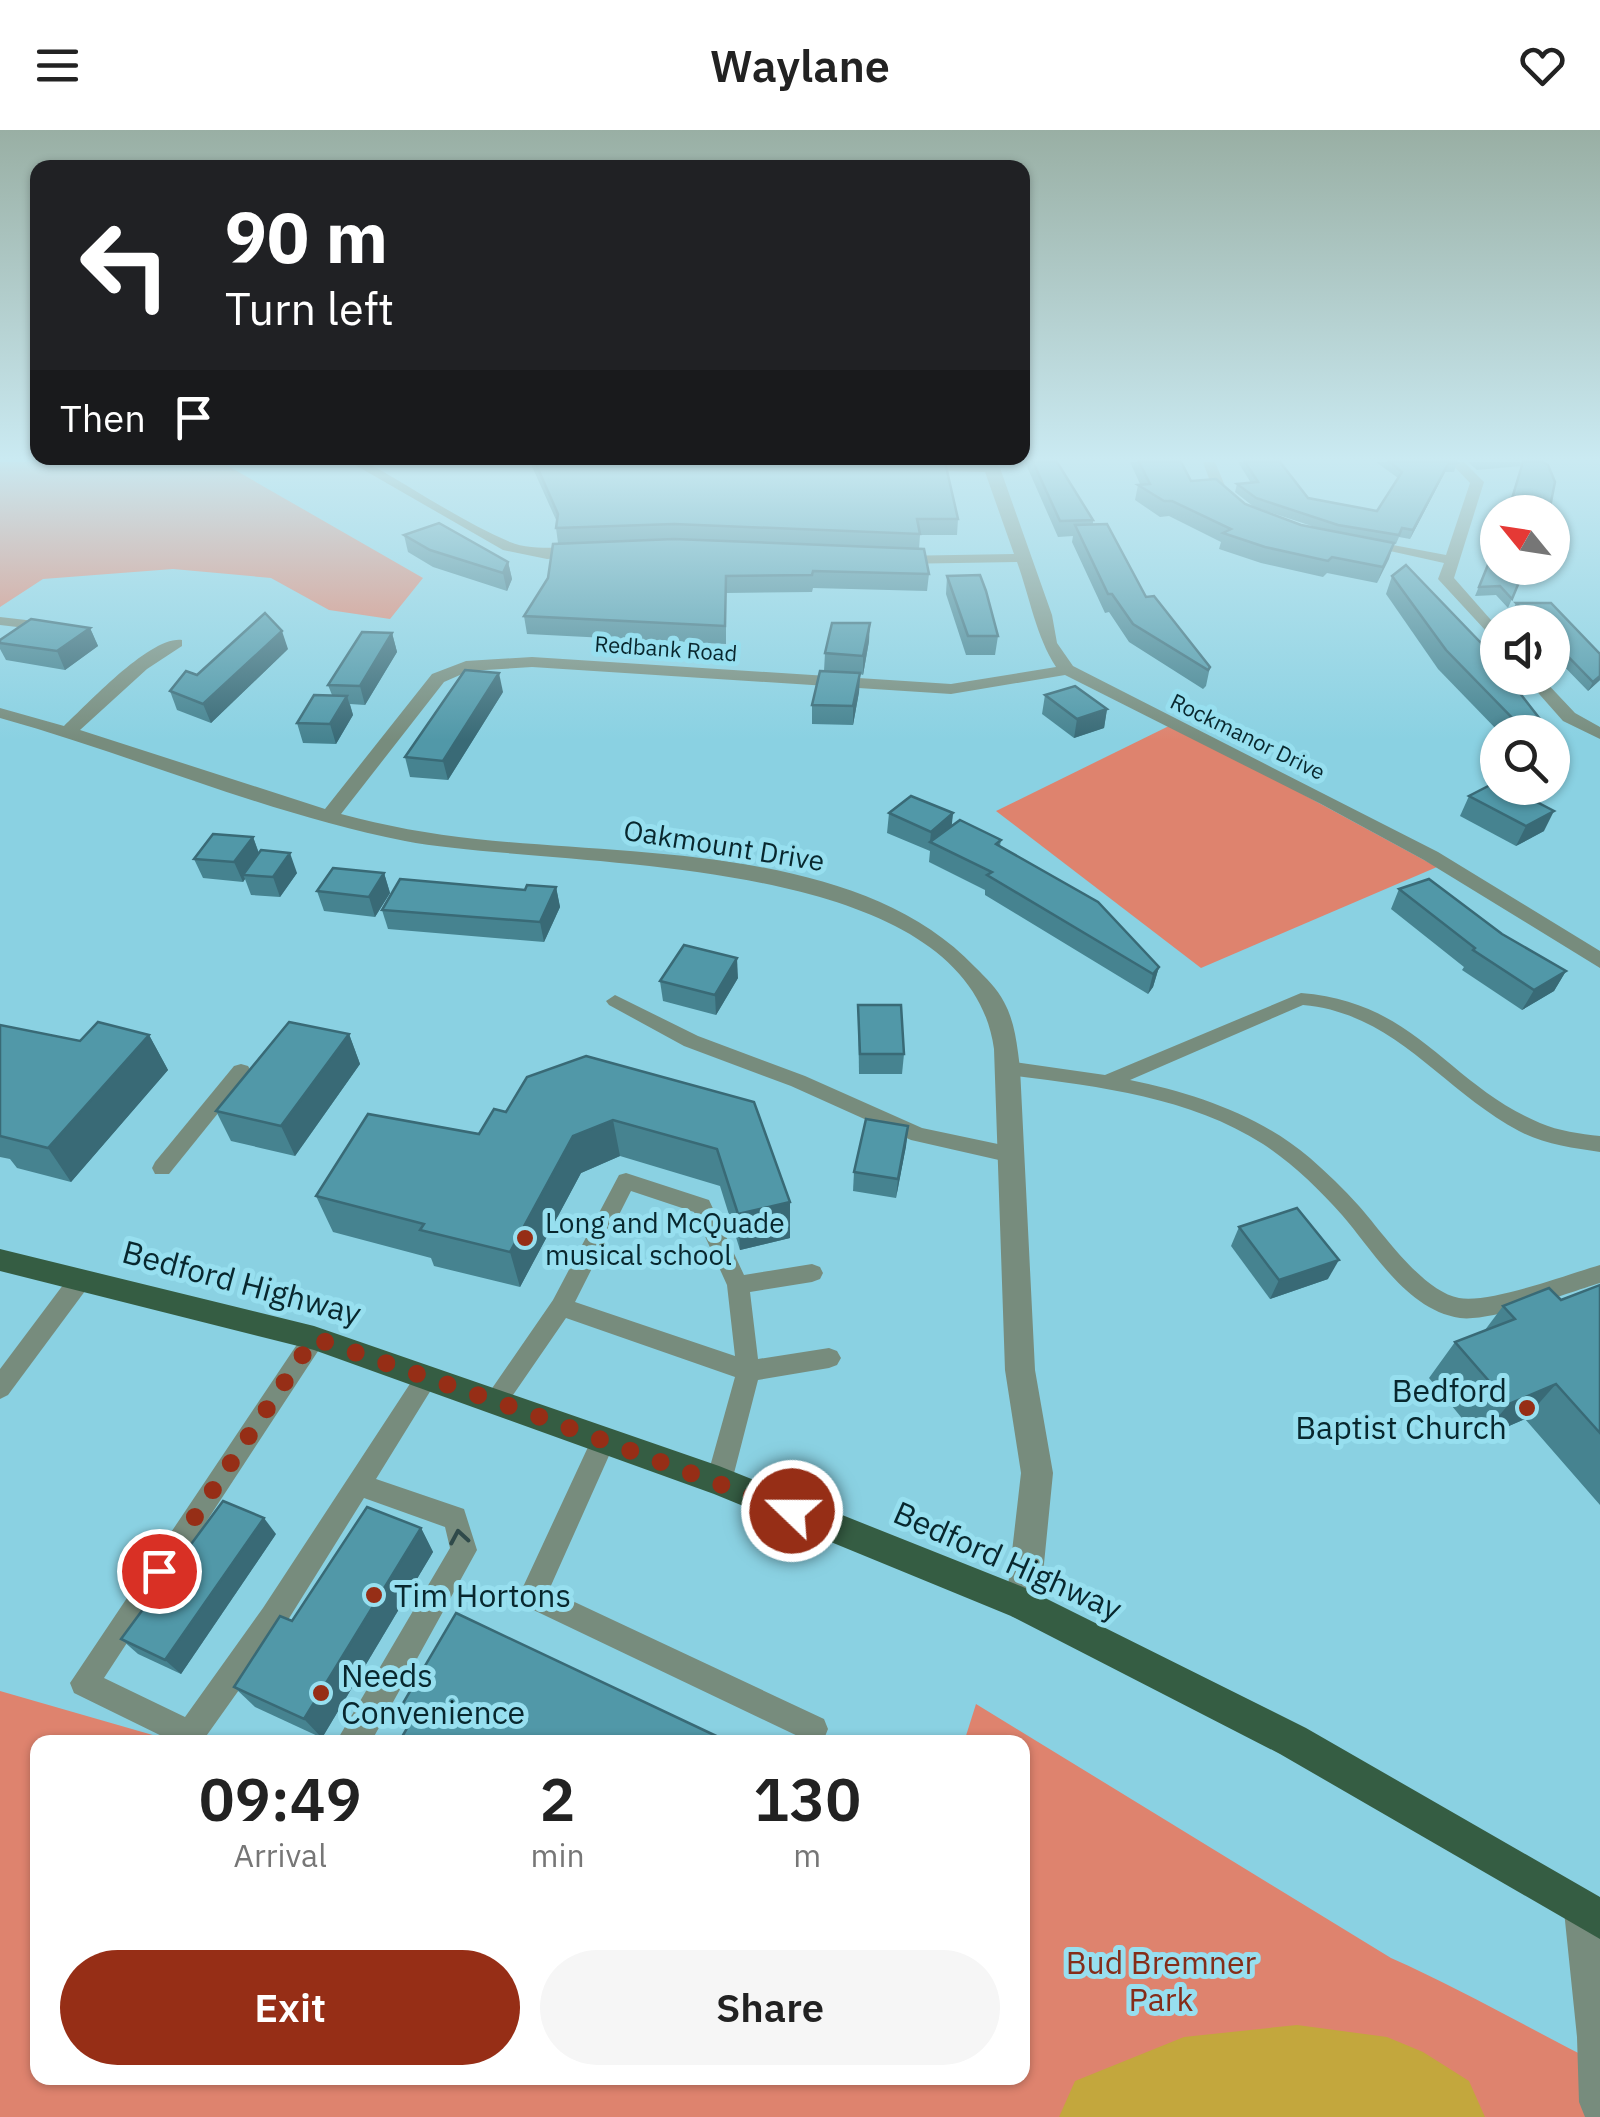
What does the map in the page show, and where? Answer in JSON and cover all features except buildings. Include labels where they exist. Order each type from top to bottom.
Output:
[{"type":"main road","name":"Bedford Highway","points":[[0,1260],[314,1338],[719,1481],[1023,1604],[1293,1741],[1592,1915]]},
{"type":"street","points":[[1020,555],[1044,615],[1049,643],[1067,670]]},
{"type":"street","points":[[1422,555],[1449,560]]},
{"type":"street","points":[[1451,555],[1446,579],[1480,618]]},
{"type":"street","points":[[870,559],[1021,558]]},
{"type":"street","points":[[70,731],[141,665],[176,643]]},
{"type":"street","name":"Redbank Road","points":[[330,815],[438,678],[466,666],[532,662],[951,688],[1067,670]]},
{"type":"street","name":"Rockmanor Drive","points":[[1067,670],[1345,809],[1474,882],[1600,961]]},
{"type":"street","points":[[1548,695],[1569,717],[1600,734]]},
{"type":"street","name":"Oakmount Drive","points":[[0,713],[70,731],[249,796],[408,836],[730,870],[842,894],[899,918],[959,958],[990,997],[1004,1032],[1008,1068],[1020,1370],[1036,1473],[1023,1604]]},
{"type":"street","points":[[1592,1915],[1600,2102]]},
{"type":"lane","points":[[0,621],[72,630]]},
{"type":"lane","points":[[1109,1080],[1301,999],[1325,998],[1375,1018],[1526,1125],[1574,1141],[1600,1144]]},
{"type":"lane","points":[[615,1000],[691,1041],[798,1081],[918,1135],[1012,1155]]},
{"type":"lane","points":[[1008,1068],[1109,1080],[1206,1111],[1266,1137],[1336,1195],[1415,1284],[1461,1308],[1548,1290],[1600,1274]]},
{"type":"lane","points":[[162,1168],[241,1072]]},
{"type":"lane","points":[[496,1400],[561,1307],[626,1180],[702,1206],[738,1285],[748,1371],[719,1481]]},
{"type":"lane","points":[[738,1285],[812,1272]]},
{"type":"lane","points":[[0,1388],[80,1280]]},
{"type":"lane","points":[[561,1307],[748,1371],[829,1358]]},
{"type":"lane","points":[[190,1735],[84,1683],[314,1338]]},
{"type":"lane","points":[[201,1735],[427,1376]]},
{"type":"lane","points":[[604,1440],[532,1596],[814,1729]]},
{"type":"lane","points":[[358,1735],[464,1550],[455,1518],[360,1485]]},
{"type":"green space","points":[[0,555],[382,555],[423,578],[390,619],[329,610],[271,578],[173,569],[43,579],[0,607]]},
{"type":"green space","points":[[1173,724],[1437,867],[1201,968],[996,811]]},
{"type":"green space","name":"Bud Bremner Park","points":[[0,1691],[153,1735],[30,1735],[30,2085],[1030,2085],[1030,1737],[1391,1958],[1600,2064],[1600,2117],[0,2117]]},
{"type":"green space","name":"Bud Bremner Park","points":[[976,1704],[1027,1735],[966,1735]]},
{"type":"waterway","points":[[1111,2117],[1184,2088],[1297,2076],[1387,2088],[1433,2117]]},
{"type":"place","name":"Long and McQuade musical school","points":[[525,1238]]},
{"type":"place","name":"Bedford Baptist Church","points":[[1527,1408]]},
{"type":"place","name":"Tim Hortons","points":[[374,1595]]},
{"type":"place","name":"Needs Convenience","points":[[321,1693]]},
{"type":"route","points":[[159,1571],[314,1338],[719,1481],[792,1511]]}]
